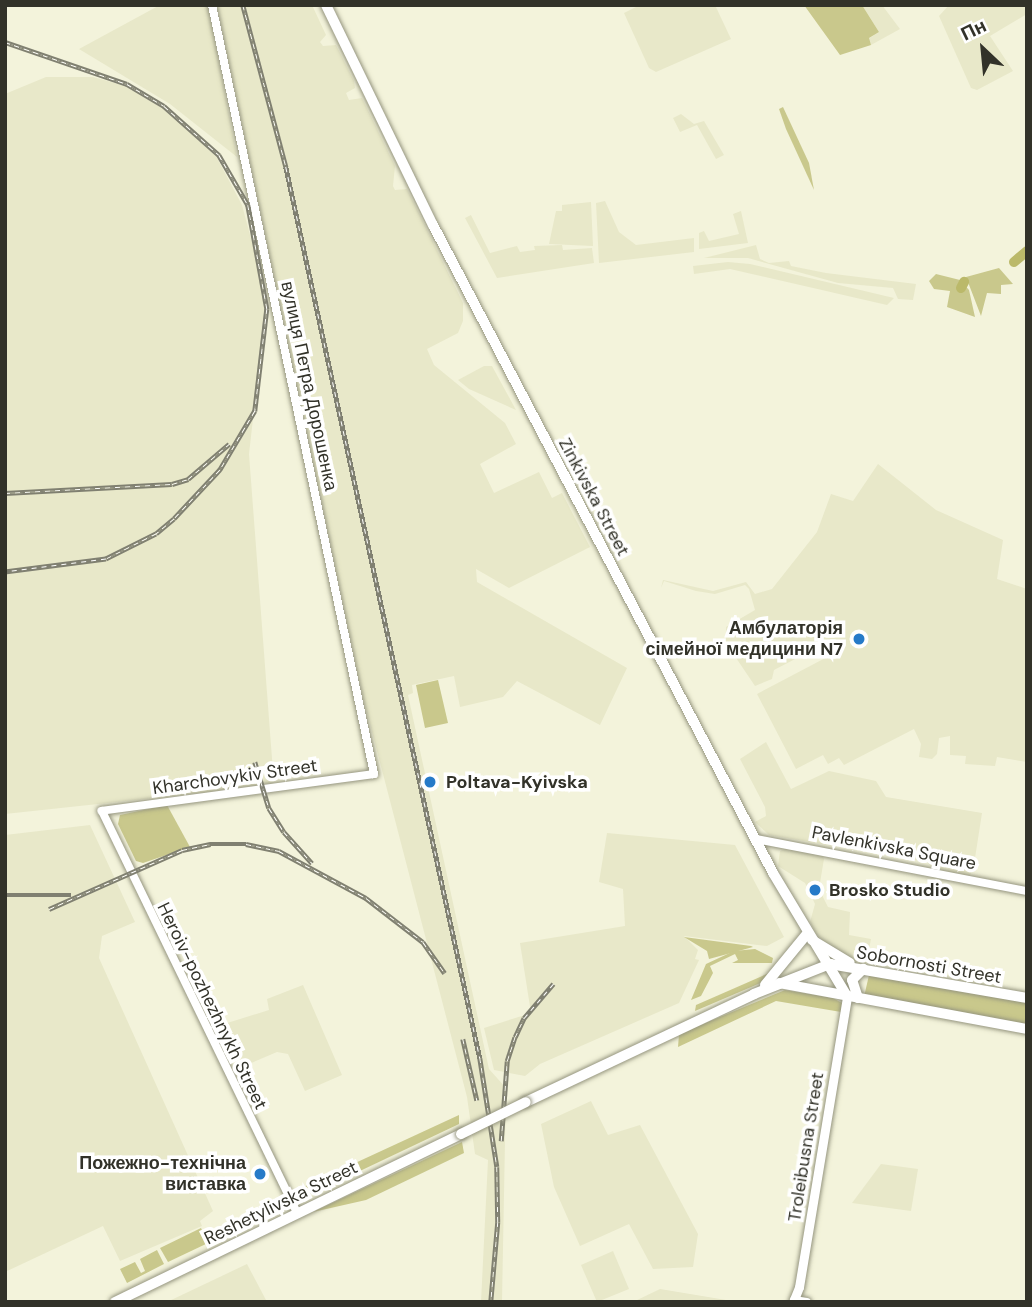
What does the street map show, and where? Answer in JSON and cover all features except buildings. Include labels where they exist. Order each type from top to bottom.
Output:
[{"type":"main road","name":"Zinkivska Street","points":[[326,5],[433,225],[806,935],[847,996]]},
{"type":"main road","points":[[754,994],[784,966],[806,935],[863,969],[852,979],[858,998]]},
{"type":"main road","points":[[754,994],[827,965]]},
{"type":"main road","name":"Sobornosti Street","points":[[827,965],[1027,998]]},
{"type":"main road","points":[[784,966],[801,974]]},
{"type":"main road","points":[[778,983],[1027,1029]]},
{"type":"main road","name":"Reshetylivska Street","points":[[115,1302],[754,994]]},
{"type":"main road","name":"Troleibusna Street","points":[[793,1301],[847,996]]},
{"type":"street","name":"вулиця Петра Дорошенка","points":[[212,5],[373,774]]},
{"type":"street","name":"Kharchovykiv Street","points":[[102,811],[373,774]]},
{"type":"street","name":"Heroiv-pozhezhnykh Street","points":[[102,811],[297,1213]]},
{"type":"street","name":"Pavlenkivska Square","points":[[756,839],[1027,891]]},
{"type":"street","points":[[793,1301],[807,1302]]},
{"type":"shaded area","points":[[160,5],[208,5],[237,157],[170,104],[79,49]]},
{"type":"shaded area","points":[[217,5],[312,5],[326,35],[320,42],[323,46],[336,45],[354,81],[355,88],[346,93],[349,100],[362,98],[395,166],[393,186],[395,190],[407,189],[463,303],[463,321],[458,333],[427,349],[434,365],[505,423],[516,444],[480,464],[494,493],[539,472],[552,498],[562,493],[590,547],[509,588],[476,569],[477,582],[627,668],[600,725],[517,681],[503,697],[460,707],[454,676],[412,685],[413,693],[408,695],[489,1069],[506,1088],[502,1302],[481,1302],[488,1160],[475,1154],[467,1097],[363,697]]},
{"type":"shaded area","points":[[640,5],[715,5],[731,39],[656,72],[649,68],[624,13]]},
{"type":"shaded area","points":[[804,5],[862,5],[879,32],[869,38],[871,45],[840,55]]},
{"type":"shaded area","points":[[862,5],[882,5],[900,29],[871,45],[868,39],[879,32]]},
{"type":"shaded area","points":[[949,5],[1027,5],[1027,14],[990,36],[1013,71],[977,90],[971,88],[939,16]]},
{"type":"shaded area","points":[[46,77],[93,77],[126,86],[165,110],[216,156],[242,205],[263,284],[265,313],[249,454],[274,785],[5,814],[5,94]]},
{"type":"shaded area","points":[[783,107],[809,163],[814,190],[786,129],[779,109]]},
{"type":"shaded area","points":[[681,114],[694,124],[704,121],[724,155],[716,159],[697,125],[680,132],[673,118]]},
{"type":"shaded area","points":[[605,201],[619,232],[636,245],[694,238],[694,252],[599,263],[596,203]]},
{"type":"shaded area","points":[[591,202],[593,246],[549,244],[556,211],[562,211],[562,205]]},
{"type":"shaded area","points":[[741,211],[748,243],[699,249],[699,233],[704,231],[709,241],[739,234],[733,214]]},
{"type":"shaded area","points":[[471,215],[490,253],[517,246],[520,252],[535,250],[534,246],[562,245],[563,250],[592,248],[594,263],[497,278],[465,218]]},
{"type":"shaded area","points":[[756,245],[760,259],[769,263],[789,261],[791,266],[826,273],[916,284],[913,300],[898,299],[893,288],[838,283],[748,258],[704,258]]},
{"type":"shaded area","points":[[728,262],[750,264],[894,298],[887,305],[730,269],[694,274],[693,266]]},
{"type":"shaded area","points":[[999,268],[1013,284],[1001,285],[1001,294],[987,293],[981,316],[966,277]]},
{"type":"shaded area","points":[[936,274],[960,280],[969,290],[975,317],[947,307],[950,291],[934,289],[929,281]]},
{"type":"shaded area","points":[[484,366],[492,366],[516,410],[469,389],[458,380]]},
{"type":"shaded area","points":[[878,464],[936,510],[1003,540],[997,579],[1027,589],[1027,762],[997,757],[995,766],[965,764],[966,756],[950,755],[950,736],[939,738],[937,754],[932,759],[919,757],[921,744],[914,729],[844,765],[839,758],[828,764],[823,755],[796,769],[757,694],[831,655],[826,643],[774,670],[772,679],[755,686],[726,643],[726,627],[755,610],[749,589],[745,585],[715,594],[664,581],[661,588],[663,580],[713,591],[746,582],[755,594],[772,589],[817,532],[831,494],[853,501]]},
{"type":"shaded area","points":[[438,680],[448,723],[425,728],[416,685]]},
{"type":"shaded area","points":[[766,742],[791,789],[829,771],[876,781],[886,797],[982,813],[973,871],[969,876],[933,869],[927,862],[769,835],[755,822],[766,816],[765,807],[740,759]]},
{"type":"shaded area","points":[[167,805],[190,847],[143,863],[136,861],[118,824],[120,815]]},
{"type":"shaded area","points":[[90,825],[135,922],[102,936],[99,958],[213,1211],[200,1221],[202,1226],[120,1261],[103,1226],[5,1272],[5,835]]},
{"type":"shaded area","points":[[607,833],[735,845],[784,937],[767,946],[684,936],[698,950],[695,959],[699,960],[679,1003],[540,1064],[525,1076],[494,1070],[484,1028],[531,1013],[520,943],[625,926],[623,889],[599,882]]},
{"type":"shaded area","points":[[790,847],[821,853],[824,859],[819,889],[828,907],[850,912],[849,935],[871,939],[866,964],[842,959],[816,934],[810,922],[815,904],[805,883],[778,866],[780,851]]},
{"type":"shaded area","points":[[684,937],[753,947],[709,959],[707,951]]},
{"type":"shaded area","points":[[755,949],[773,958],[772,963],[732,963],[738,960],[735,954],[710,966],[713,973],[701,996],[691,1000],[706,964],[734,951]]},
{"type":"shaded area","points":[[769,973],[770,979],[695,1011],[696,1005]]},
{"type":"shaded area","points":[[869,975],[1027,1002],[1027,1026],[864,997]]},
{"type":"shaded area","points":[[303,985],[342,1075],[305,1091],[288,1054],[277,1052],[244,1066],[224,1024],[269,1010],[267,999]]},
{"type":"shaded area","points":[[785,990],[833,998],[842,1003],[841,1012],[776,1001],[678,1047],[679,1034]]},
{"type":"shaded area","points":[[591,1101],[608,1135],[640,1125],[698,1234],[693,1267],[653,1269],[629,1224],[580,1246],[554,1187],[541,1124]]},
{"type":"shaded area","points":[[459,1115],[459,1124],[303,1198],[299,1189]]},
{"type":"shaded area","points":[[462,1142],[464,1153],[366,1200],[313,1212]]},
{"type":"shaded area","points":[[881,1164],[918,1169],[911,1211],[852,1203]]},
{"type":"shaded area","points":[[201,1228],[208,1243],[168,1262],[160,1248]]},
{"type":"shaded area","points":[[157,1250],[164,1264],[127,1283],[120,1269],[135,1262],[141,1273],[145,1271],[140,1259]]},
{"type":"shaded area","points":[[613,1251],[629,1289],[597,1302],[581,1265]]},
{"type":"shaded area","points":[[247,1264],[267,1302],[167,1302]]},
{"type":"shaded area","points":[[660,1289],[732,1301],[734,1302],[633,1302]]},
{"type":"waterway","points":[[1014,262],[1027,251]]},
{"type":"waterway","points":[[961,288],[964,282]]},
{"type":"railway","points":[[243,5],[286,167],[480,1058],[497,1167],[498,1222],[491,1302]]},
{"type":"railway","points":[[5,42],[127,84],[164,106],[219,155],[248,205],[267,309],[255,411],[220,470],[174,519],[156,534],[106,559],[5,572]]},
{"type":"railway","points":[[5,493],[172,484],[188,479],[229,444]]},
{"type":"railway","points":[[255,762],[269,808],[284,832],[312,863]]},
{"type":"railway","points":[[49,909],[182,850],[210,844],[246,844],[279,851],[366,898],[423,942],[445,973]]},
{"type":"railway","points":[[5,895],[71,895]]},
{"type":"railway","points":[[501,1141],[507,1061],[524,1018],[553,984]]},
{"type":"railway","points":[[463,1039],[477,1100]]},
{"type":"place","name":"Амбулаторія сімейної медицини N7","points":[[859,639]]},
{"type":"place","name":"Poltava-Kyivska","points":[[430,782]]},
{"type":"place","name":"Brosko Studio","points":[[815,890]]},
{"type":"place","name":"Пожежно-технічна виставка","points":[[260,1174]]}]
